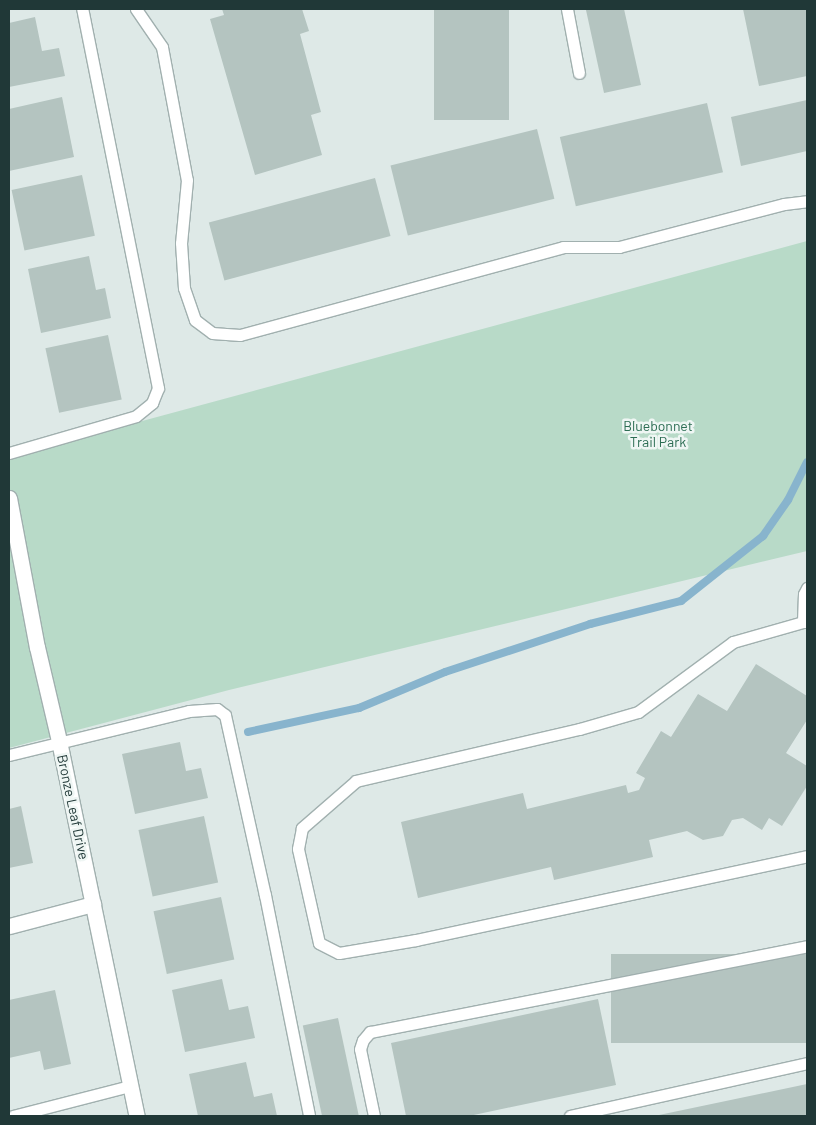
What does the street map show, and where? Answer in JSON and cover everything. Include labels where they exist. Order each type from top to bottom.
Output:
[{"type":"street","name":"Bronze Leaf Drive","points":[[9,498],[37,646],[59,741],[137,1116]]},
{"type":"street","points":[[9,926],[93,904]]},
{"type":"lane","points":[[9,453],[136,416],[152,403],[158,388],[82,9]]},
{"type":"lane","points":[[136,9],[162,47],[187,180],[181,242],[184,288],[195,320],[212,333],[240,336],[563,247],[619,247],[784,204],[807,201]]},
{"type":"lane","points":[[567,9],[579,73]]},
{"type":"lane","points":[[807,588],[804,594],[805,622],[733,642],[638,712],[579,729],[356,781],[302,828],[298,849],[319,943],[339,953],[416,940],[807,856]]},
{"type":"lane","points":[[9,754],[189,711],[211,708],[225,715],[309,1116]]},
{"type":"lane","points":[[374,1116],[360,1049],[363,1040],[370,1032],[807,946]]},
{"type":"lane","points":[[570,1116],[807,1063]]},
{"type":"lane","points":[[13,1116],[130,1086]]},
{"type":"green space","name":"Bluebonnet Trail Park","points":[[807,241],[807,551],[229,690],[9,748],[9,457]]},
{"type":"building","points":[[222,9],[302,9],[309,31],[300,34],[321,112],[311,115],[322,155],[255,175],[210,19],[224,15]]},
{"type":"building","points":[[434,9],[509,9],[509,120],[434,120]]},
{"type":"building","points":[[624,9],[641,85],[604,93],[586,10]]},
{"type":"building","points":[[743,9],[806,9],[807,76],[759,86]]},
{"type":"building","points":[[35,17],[42,51],[59,48],[65,76],[9,87],[9,23]]},
{"type":"building","points":[[62,97],[74,157],[9,171],[9,109]]},
{"type":"building","points":[[807,100],[807,151],[741,166],[731,117]]},
{"type":"building","points":[[707,103],[723,172],[576,206],[560,137]]},
{"type":"building","points":[[537,129],[554,199],[408,235],[390,166]]},
{"type":"building","points":[[82,175],[95,236],[24,251],[12,190]]},
{"type":"building","points":[[375,178],[391,236],[224,280],[209,223]]},
{"type":"building","points":[[89,256],[96,290],[105,288],[111,318],[41,333],[28,269]]},
{"type":"building","points":[[108,335],[122,400],[59,413],[45,348]]},
{"type":"building","points":[[756,664],[807,696],[807,720],[786,753],[807,766],[807,786],[782,826],[769,818],[762,830],[743,818],[732,820],[723,836],[703,840],[687,831],[649,840],[653,857],[554,880],[551,867],[418,898],[401,822],[523,793],[527,809],[626,785],[628,793],[639,790],[645,778],[636,773],[661,731],[671,737],[698,694],[727,711]]},
{"type":"building","points":[[180,742],[186,771],[201,768],[208,798],[135,814],[122,754]]},
{"type":"building","points":[[21,806],[33,863],[9,868],[9,809]]},
{"type":"building","points":[[204,816],[218,883],[153,896],[138,830]]},
{"type":"building","points":[[221,897],[234,960],[167,974],[154,911]]},
{"type":"building","points":[[611,954],[807,954],[807,1043],[611,1043]]},
{"type":"building","points":[[222,979],[229,1010],[248,1006],[255,1038],[185,1052],[172,990]]},
{"type":"building","points":[[55,990],[71,1064],[44,1070],[40,1051],[9,1058],[9,1000]]},
{"type":"building","points":[[598,999],[616,1085],[469,1116],[406,1116],[391,1043]]},
{"type":"building","points":[[338,1018],[359,1116],[322,1116],[303,1025]]},
{"type":"building","points":[[246,1062],[254,1097],[272,1093],[277,1116],[198,1116],[189,1074]]},
{"type":"building","points":[[807,1084],[807,1116],[659,1116],[659,1115]]},
{"type":"waterway","points":[[248,732],[359,708],[445,672],[590,624],[681,601],[763,536],[788,500],[807,462]]}]
